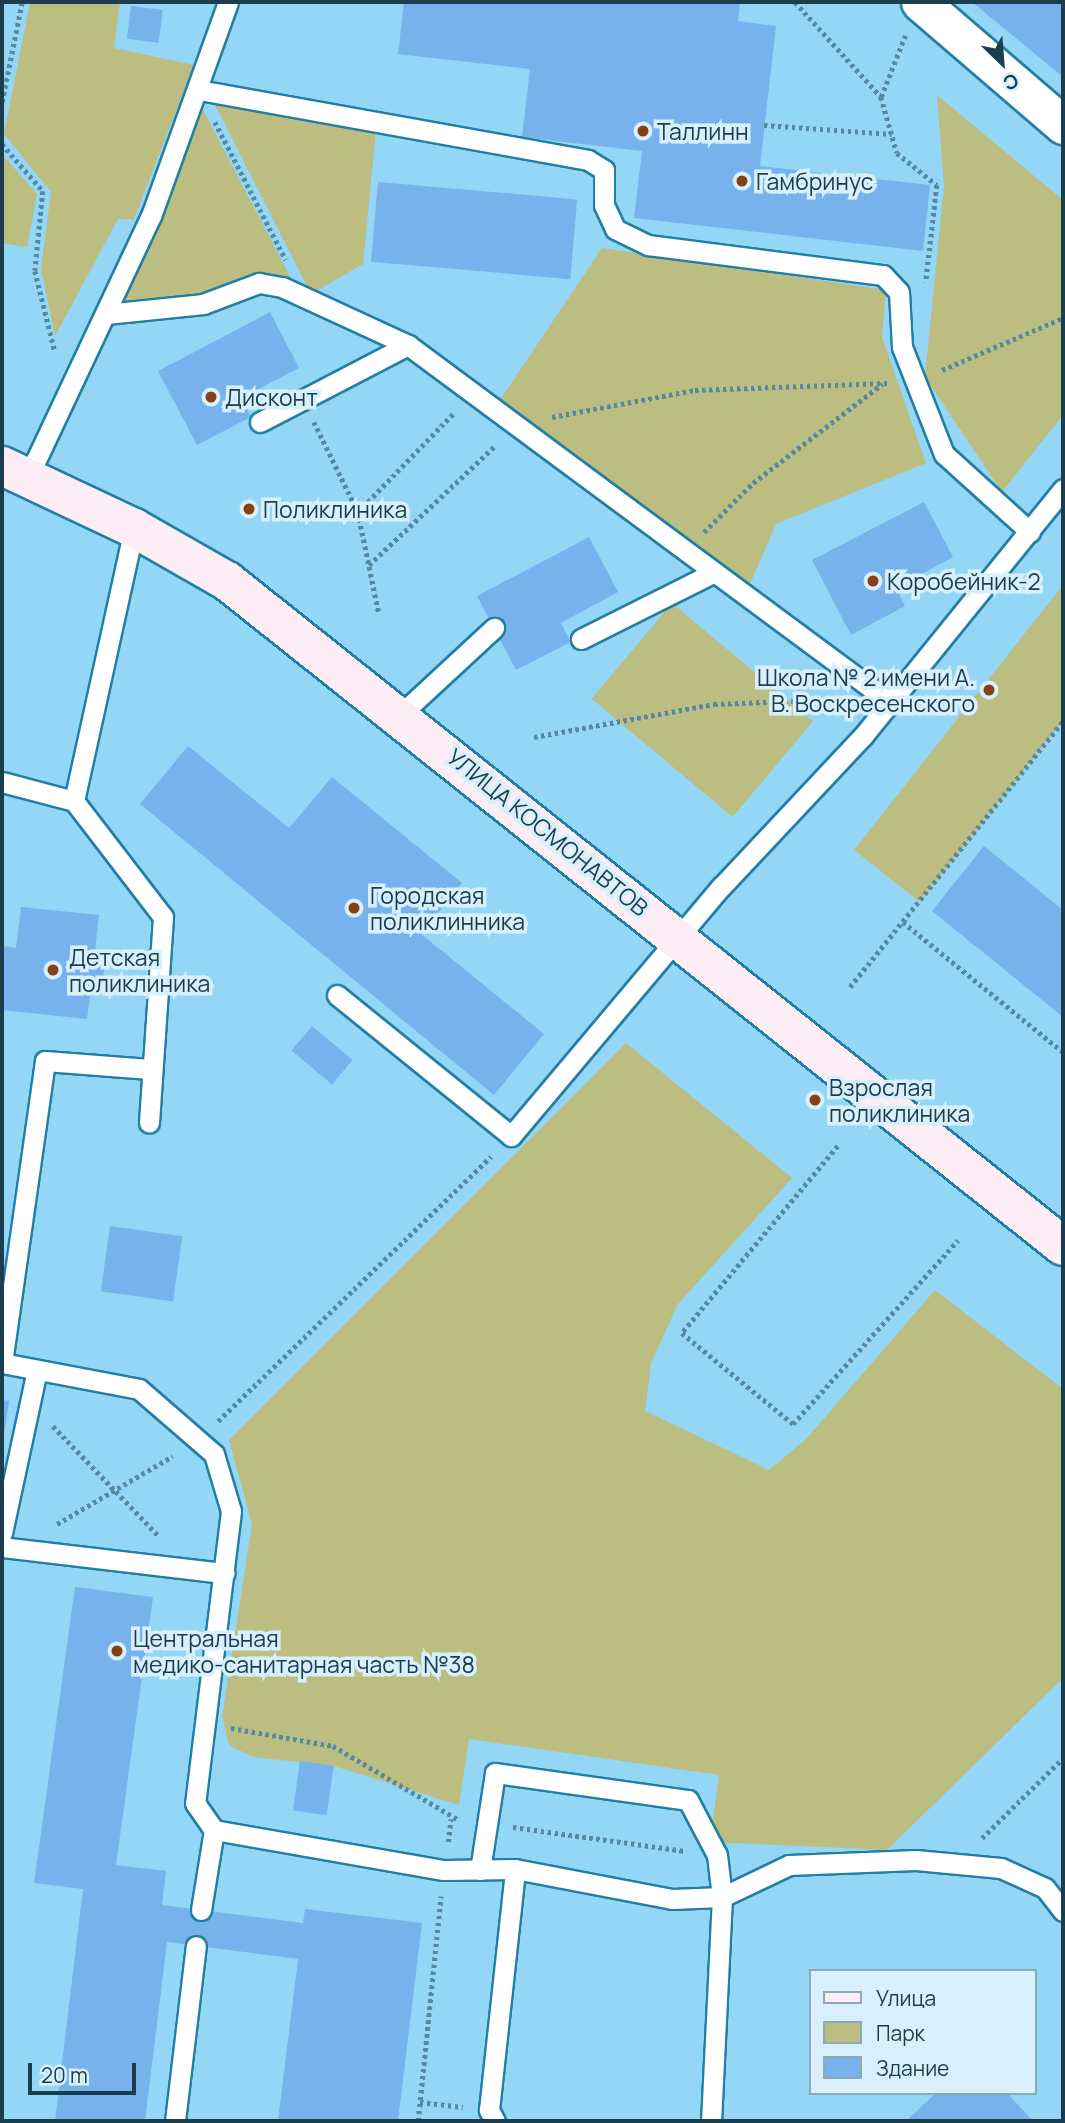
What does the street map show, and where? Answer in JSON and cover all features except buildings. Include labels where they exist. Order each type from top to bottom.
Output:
[{"type":"street","points":[[915,14],[1063,125]]},
{"type":"street","name":"УЛИЦА КОСМОНАВТОВ","points":[[15,472],[134,528],[227,582],[401,714],[1063,1246]]},
{"type":"lane","points":[[15,472],[65,394],[106,314],[199,90],[228,2]]},
{"type":"lane","points":[[199,90],[588,160],[604,170],[604,205],[615,229],[648,245],[883,275],[899,292],[902,347],[944,454],[1030,532]]},
{"type":"lane","points":[[106,314],[203,304],[258,283],[282,287],[408,345],[520,423],[711,574],[890,702]]},
{"type":"lane","points":[[260,422],[408,345]]},
{"type":"lane","points":[[337,995],[511,1136],[678,938],[890,702],[1063,489]]},
{"type":"lane","points":[[74,801],[134,528]]},
{"type":"lane","points":[[581,639],[711,574]]},
{"type":"lane","points":[[401,714],[494,628]]},
{"type":"lane","points":[[2,782],[74,801],[163,916],[150,1069],[149,1123]]},
{"type":"lane","points":[[150,1069],[45,1061],[10,1263],[2,1363],[139,1389],[214,1454],[231,1511],[195,1803],[214,1830],[201,1910]]},
{"type":"lane","points":[[2,1533],[37,1370]]},
{"type":"lane","points":[[2,1547],[223,1573]]},
{"type":"lane","points":[[480,1870],[495,1773],[688,1800],[717,1855],[722,1897],[711,2121]]},
{"type":"lane","points":[[214,1830],[444,1870],[515,1869],[672,1899],[722,1897],[789,1865],[956,1864],[1001,1868],[1045,1888],[1063,1911]]},
{"type":"lane","points":[[495,2121],[489,2110],[515,1869]]},
{"type":"lane","points":[[175,2121],[196,1946]]},
{"type":"path","points":[[2,102],[22,2]]},
{"type":"path","points":[[795,2],[880,97],[897,153],[936,186],[926,290]]},
{"type":"path","points":[[880,97],[915,14]]},
{"type":"path","points":[[210,111],[290,267]]},
{"type":"path","points":[[764,125],[892,134]]},
{"type":"path","points":[[2,144],[43,191],[35,271],[65,394]]},
{"type":"path","points":[[369,565],[520,423],[695,390],[915,382],[1063,318]]},
{"type":"path","points":[[685,551],[753,483],[883,383]]},
{"type":"path","points":[[358,512],[477,393]]},
{"type":"path","points":[[303,400],[358,512],[379,613]]},
{"type":"path","points":[[534,737],[714,704],[801,697],[890,702]]},
{"type":"path","points":[[850,987],[1063,721]]},
{"type":"path","points":[[903,922],[1063,1052]]},
{"type":"path","points":[[82,1509],[198,1441],[511,1136]]},
{"type":"path","points":[[838,1146],[682,1332],[793,1424],[958,1240]]},
{"type":"path","points":[[44,1418],[165,1543]]},
{"type":"path","points":[[956,1864],[1063,1758]]},
{"type":"path","points":[[418,2121],[444,1870]]},
{"type":"green space","points":[[30,2],[120,2],[114,48],[194,65],[134,219],[118,219],[55,336],[41,269],[51,192],[4,134]]},
{"type":"green space","points":[[937,95],[1063,200],[1063,415],[1002,492],[925,377],[944,186]]},
{"type":"green space","points":[[213,101],[376,130],[363,264],[311,294]]},
{"type":"green space","points":[[201,106],[296,288],[115,307]]},
{"type":"green space","points":[[2,154],[37,194],[27,247],[2,243]]},
{"type":"green space","points":[[602,248],[886,290],[882,337],[926,463],[776,524],[749,586],[500,400]]},
{"type":"green space","points":[[1063,585],[1063,721],[920,902],[854,850]]},
{"type":"green space","points":[[672,603],[813,721],[733,817],[592,699]]},
{"type":"green space","points":[[626,1043],[792,1178],[678,1304],[651,1363],[645,1411],[769,1470],[807,1438],[935,1290],[1063,1389],[1063,1678],[887,1850],[710,1842],[719,1775],[469,1739],[459,1805],[334,1766],[253,1757],[229,1745],[222,1717],[252,1524],[229,1440]]},
{"type":"place","name":"Таллинн","points":[[643,131]]},
{"type":"place","name":"Гамбринус","points":[[742,181]]},
{"type":"place","name":"Дисконт","points":[[211,397]]},
{"type":"place","name":"Поликлиника","points":[[249,509]]},
{"type":"place","name":"Коробейник-2","points":[[873,581]]},
{"type":"place","name":"Школа № 2 имени А. В. Воскресенского","points":[[989,690]]},
{"type":"place","name":"Городская поликлинника","points":[[354,908]]},
{"type":"place","name":"Детская поликлиника","points":[[53,970]]},
{"type":"place","name":"Взрослая поликлиника","points":[[815,1100]]},
{"type":"place","name":"Центральная медико-санитарная часть №38","points":[[117,1651]]}]
